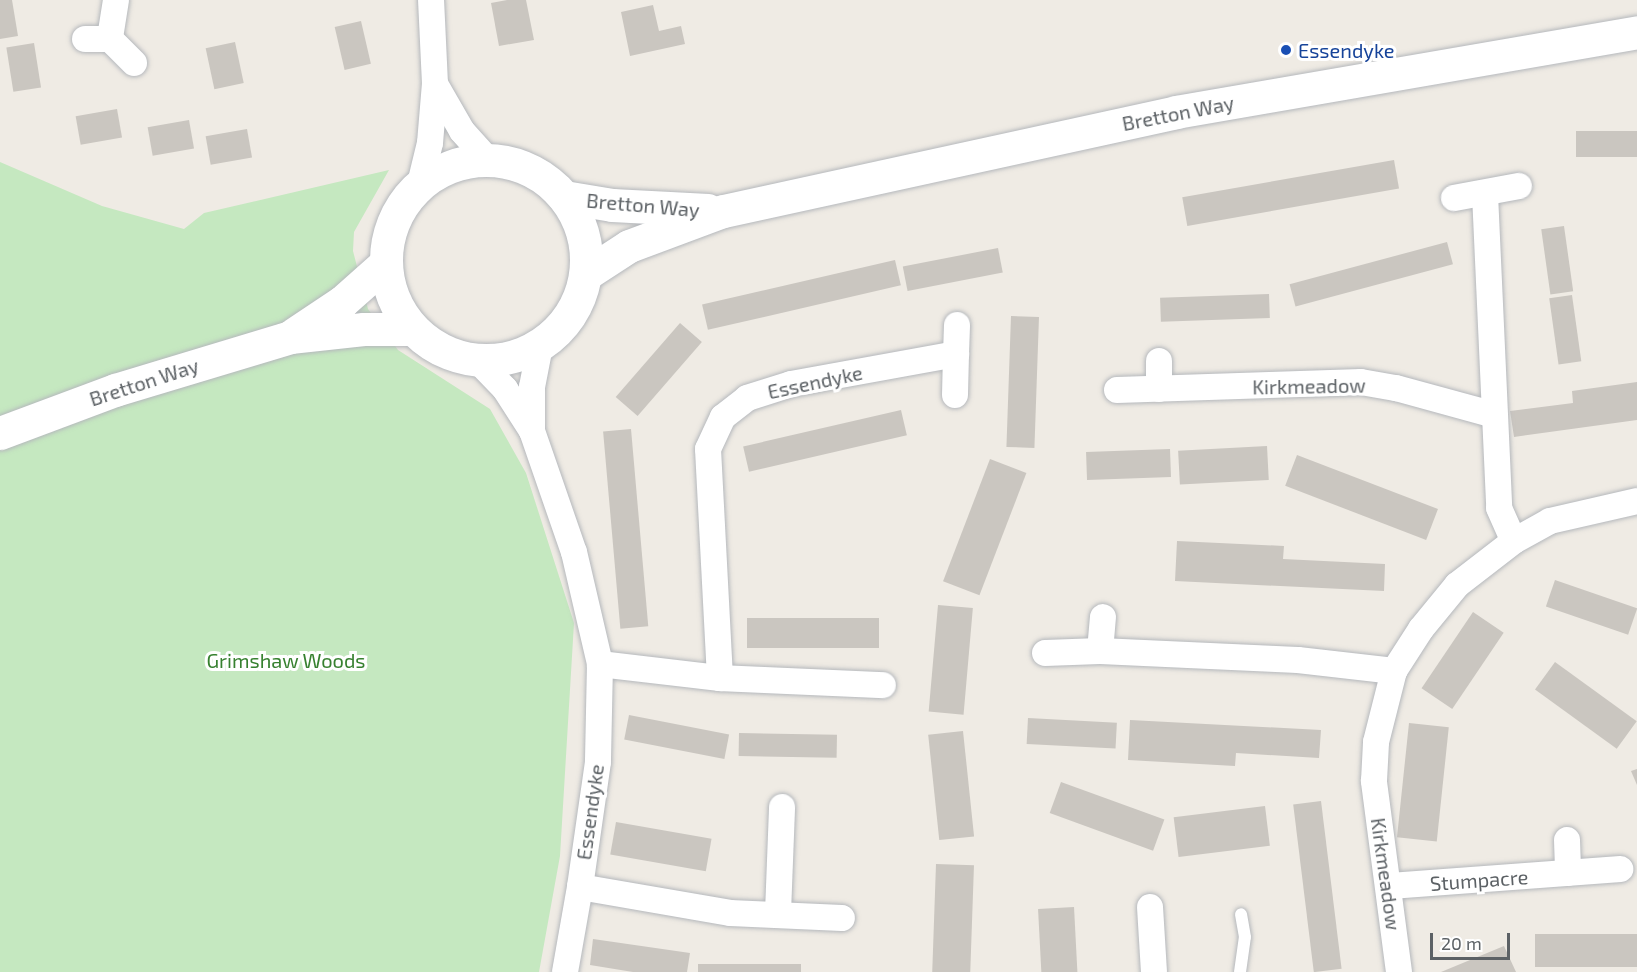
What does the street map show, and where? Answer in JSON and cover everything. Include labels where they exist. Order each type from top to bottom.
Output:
[{"type":"street","points":[[116,0],[98,39],[134,63]]},
{"type":"street","points":[[420,184],[430,143],[435,84],[432,0]]},
{"type":"street","name":"Bretton Way","points":[[586,273],[629,246],[723,211],[1176,112],[1637,32]]},
{"type":"street","points":[[435,84],[462,130],[487,159]]},
{"type":"street","points":[[487,159],[516,164],[543,177],[564,197],[581,229],[586,273],[573,310],[562,327],[540,346],[510,358],[478,361],[454,356],[431,345],[412,329],[394,299],[385,264],[388,235],[400,207],[420,184],[440,170],[487,159]]},
{"type":"street","points":[[1454,198],[1519,186]]},
{"type":"street","points":[[1485,194],[1491,414],[1499,508],[1514,541]]},
{"type":"street","name":"Bretton Way","points":[[564,197],[612,205],[723,211]]},
{"type":"street","name":"Bretton Way","points":[[290,337],[342,302],[385,264]]},
{"type":"street","points":[[955,395],[957,325]]},
{"type":"street","name":"Bretton Way","points":[[0,433],[115,390],[290,337],[364,328],[412,329]]},
{"type":"street","name":"Essendyke","points":[[532,430],[532,387],[540,346]]},
{"type":"street","name":"Essendyke","points":[[720,678],[708,449],[723,417],[747,398],[791,384],[956,354]]},
{"type":"street","name":"Essendyke","points":[[478,361],[505,389],[532,430],[574,552],[600,664],[598,762],[565,972]]},
{"type":"street","points":[[1159,361],[1159,389]]},
{"type":"street","name":"Kirkmeadow","points":[[1118,390],[1361,382],[1491,414]]},
{"type":"street","name":"Kirkmeadow","points":[[1399,972],[1390,886],[1374,780],[1376,742],[1394,671],[1421,629],[1457,585],[1514,541],[1550,521],[1637,501]]},
{"type":"street","points":[[1100,651],[1103,617]]},
{"type":"street","points":[[1045,653],[1100,651],[1298,660],[1394,671]]},
{"type":"street","points":[[600,664],[720,678],[883,685]]},
{"type":"street","points":[[778,913],[782,807]]},
{"type":"street","points":[[1567,840],[1568,873]]},
{"type":"street","name":"Stumpacre","points":[[1390,886],[1620,869]]},
{"type":"street","name":"Essendyke","points":[[580,887],[729,913],[778,913],[842,918]]},
{"type":"street","points":[[1150,908],[1154,972]]},
{"type":"lane","points":[[1240,972],[1245,937],[1241,914]]},
{"type":"green space","name":"Grimshaw Woods","points":[[0,162],[102,206],[184,229],[204,213],[389,170],[354,232],[353,251],[368,309],[398,350],[490,409],[526,473],[574,623],[560,856],[539,972],[0,972]]},
{"type":"building","points":[[0,0],[12,0],[18,36],[0,39]]},
{"type":"building","points":[[526,0],[534,40],[499,46],[491,3]]},
{"type":"building","points":[[653,5],[659,31],[681,26],[685,44],[630,56],[621,12]]},
{"type":"building","points":[[361,21],[371,64],[345,70],[335,27]]},
{"type":"building","points":[[235,42],[244,83],[214,89],[206,48]]},
{"type":"building","points":[[34,43],[41,87],[13,92],[6,47]]},
{"type":"building","points":[[117,109],[122,138],[81,145],[76,116]]},
{"type":"building","points":[[189,120],[194,149],[153,156],[148,127]]},
{"type":"building","points":[[247,129],[252,158],[211,165],[206,136]]},
{"type":"building","points":[[1576,131],[1637,131],[1637,157],[1576,157]]},
{"type":"building","points":[[1394,160],[1399,189],[1187,226],[1182,197]]},
{"type":"building","points":[[1564,226],[1573,291],[1550,295],[1541,229]]},
{"type":"building","points":[[1447,242],[1453,264],[1296,306],[1290,284]]},
{"type":"building","points":[[998,248],[1003,273],[908,291],[903,267]]},
{"type":"building","points":[[895,260],[901,285],[708,330],[702,305]]},
{"type":"building","points":[[1269,294],[1270,318],[1161,322],[1160,298]]},
{"type":"building","points":[[1572,295],[1581,361],[1559,365],[1549,298]]},
{"type":"building","points":[[1011,316],[1039,317],[1034,448],[1006,447]]},
{"type":"building","points":[[680,323],[702,342],[638,416],[616,397]]},
{"type":"building","points":[[1637,382],[1637,420],[1514,437],[1510,411],[1573,403],[1572,391]]},
{"type":"building","points":[[901,410],[907,435],[749,472],[743,446]]},
{"type":"building","points":[[631,429],[648,626],[620,629],[603,431]]},
{"type":"building","points":[[1267,446],[1269,480],[1180,485],[1178,451]]},
{"type":"building","points":[[1170,449],[1171,477],[1087,480],[1086,452]]},
{"type":"building","points":[[1297,455],[1438,509],[1426,540],[1285,486]]},
{"type":"building","points":[[990,459],[1026,473],[979,595],[943,581]]},
{"type":"building","points":[[1177,541],[1284,546],[1283,559],[1385,564],[1384,591],[1175,581]]},
{"type":"building","points":[[1555,580],[1637,608],[1628,635],[1546,606]]},
{"type":"building","points":[[938,605],[973,608],[964,715],[929,712]]},
{"type":"building","points":[[1473,612],[1504,633],[1452,709],[1422,688]]},
{"type":"building","points":[[747,618],[879,618],[879,648],[747,648]]},
{"type":"building","points":[[1555,662],[1637,721],[1617,749],[1535,690]]},
{"type":"building","points":[[629,715],[729,734],[724,759],[624,740]]},
{"type":"building","points":[[1028,718],[1117,723],[1116,749],[1027,744]]},
{"type":"building","points":[[1130,720],[1321,730],[1319,758],[1236,753],[1235,766],[1128,760]]},
{"type":"building","points":[[1409,723],[1449,727],[1437,842],[1397,837]]},
{"type":"building","points":[[963,731],[974,836],[939,840],[928,735]]},
{"type":"building","points":[[739,733],[837,735],[837,758],[739,756]]},
{"type":"building","points":[[1637,769],[1637,785],[1631,771]]},
{"type":"building","points":[[1061,782],[1164,820],[1153,851],[1050,813]]},
{"type":"building","points":[[1321,801],[1342,969],[1314,972],[1293,804]]},
{"type":"building","points":[[1265,806],[1270,846],[1179,857],[1174,817]]},
{"type":"building","points":[[616,822],[712,839],[706,871],[610,854]]},
{"type":"building","points":[[936,864],[974,865],[970,972],[932,972]]},
{"type":"building","points":[[1074,907],[1077,972],[1041,972],[1038,909]]},
{"type":"building","points":[[1535,934],[1637,934],[1637,967],[1535,967]]},
{"type":"building","points":[[593,939],[690,953],[687,972],[633,972],[590,965]]},
{"type":"building","points":[[1504,946],[1516,972],[1441,972]]},
{"type":"building","points":[[698,964],[801,964],[801,972],[698,972]]},
{"type":"place","name":"Essendyke","points":[[1286,50]]}]
